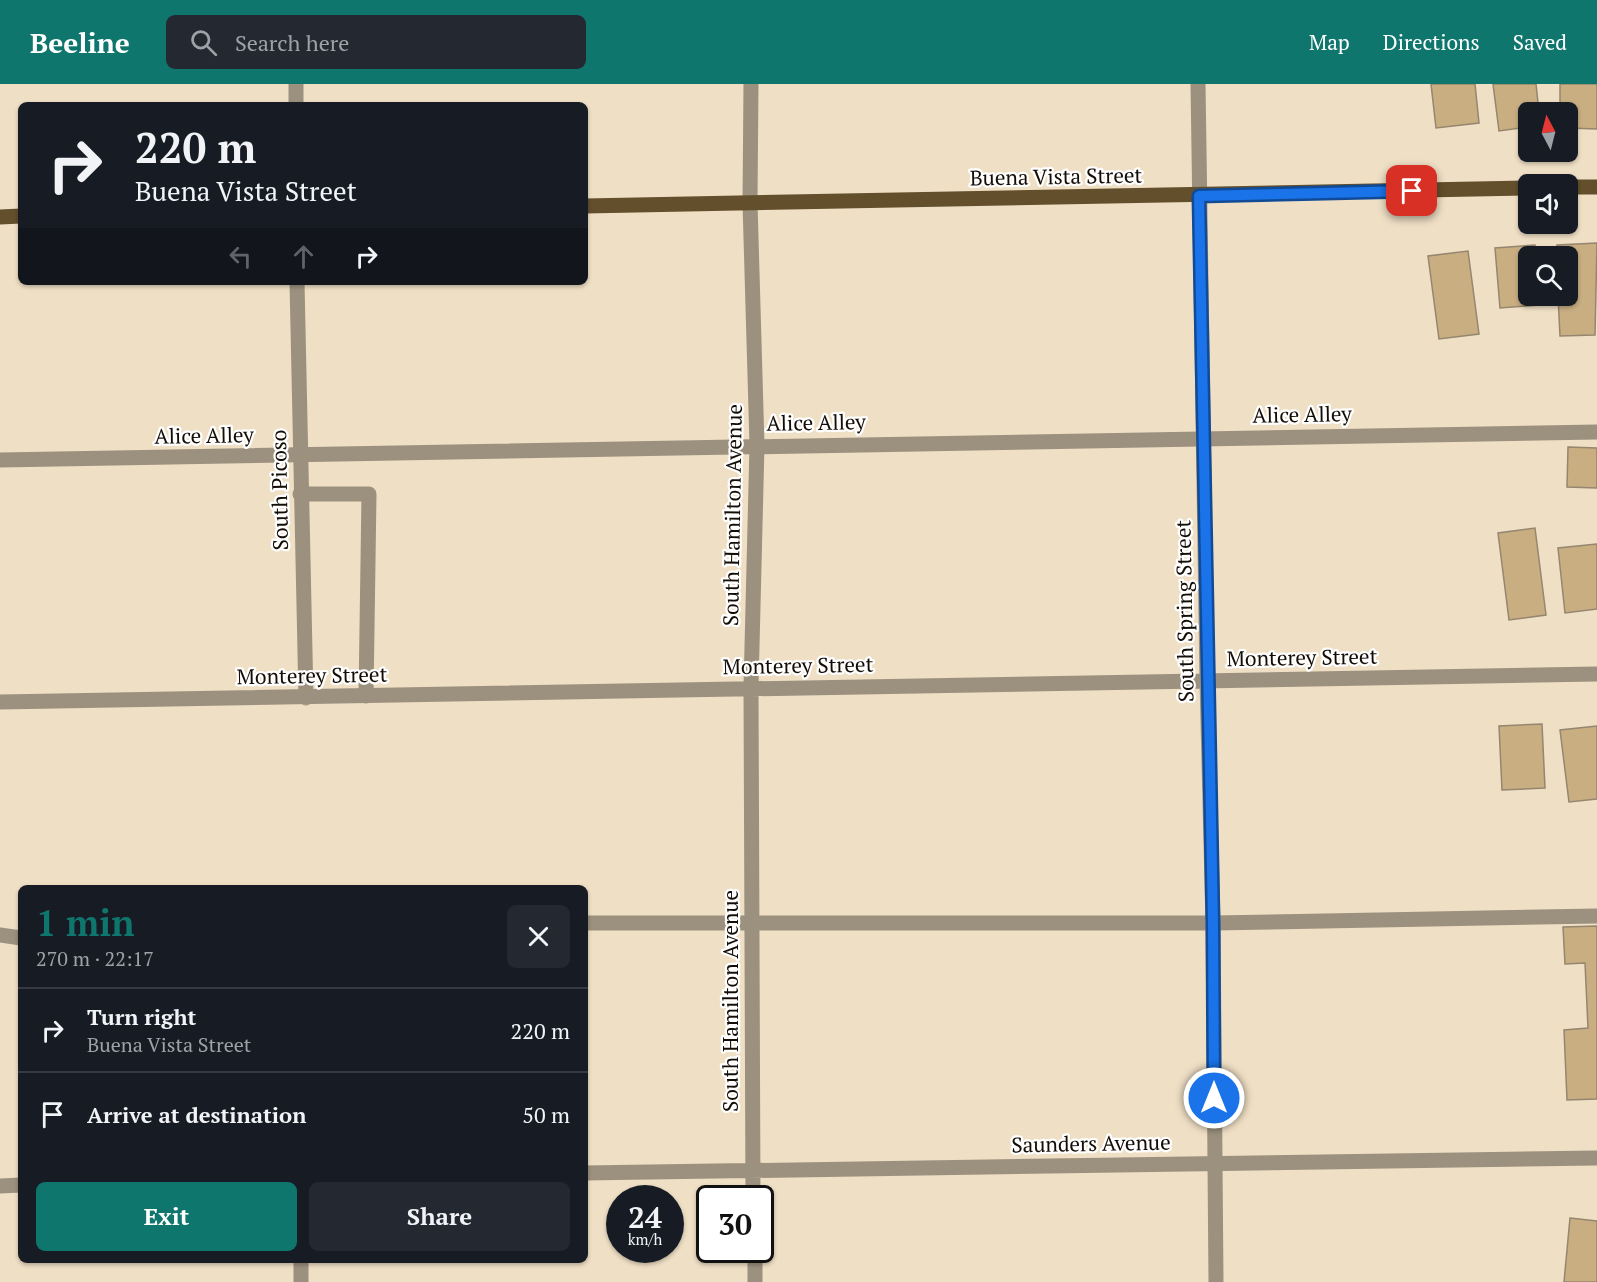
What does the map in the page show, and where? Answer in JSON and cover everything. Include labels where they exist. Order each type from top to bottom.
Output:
[{"type":"main road","points":[[1578,187],[1597,187]]},
{"type":"main road","name":"Buena Vista Street","points":[[588,206],[1518,188]]},
{"type":"main road","points":[[0,217],[18,216]]},
{"type":"street","points":[[296,84],[296,102]]},
{"type":"street","name":"South Hamilton Avenue","points":[[751,84],[750,203],[757,445],[751,687],[753,1185]]},
{"type":"street","name":"South Spring Street","points":[[1198,84],[1206,681],[1213,923],[1216,1282]]},
{"type":"street","name":"South Picoso","points":[[297,285],[306,698]]},
{"type":"street","name":"Alice Alley","points":[[0,460],[1203,437],[1597,432]]},
{"type":"street","points":[[300,494],[369,494],[366,696]]},
{"type":"street","name":"Monterey Street","points":[[0,702],[306,698],[751,687],[1597,674]]},
{"type":"street","points":[[588,923],[1213,923],[1597,916]]},
{"type":"street","points":[[0,935],[18,938]]},
{"type":"street","name":"Saunders Avenue","points":[[588,1173],[1597,1158]]},
{"type":"street","points":[[0,1186],[18,1185]]},
{"type":"street","points":[[301,1263],[301,1282]]},
{"type":"street","points":[[755,1263],[755,1282]]},
{"type":"building","points":[[1431,84],[1475,84],[1479,123],[1436,128]]},
{"type":"building","points":[[1493,84],[1536,84],[1538,102],[1518,102],[1518,128],[1499,131]]},
{"type":"building","points":[[1560,84],[1597,84],[1597,129],[1578,128],[1578,102],[1560,102]]},
{"type":"building","points":[[1597,243],[1595,335],[1560,336],[1558,306],[1578,306],[1578,246],[1557,245]]},
{"type":"building","points":[[1518,246],[1518,306],[1526,306],[1500,308],[1495,248]]},
{"type":"building","points":[[1468,251],[1479,334],[1439,339],[1428,256]]},
{"type":"building","points":[[1568,447],[1597,448],[1597,488],[1567,487]]},
{"type":"building","points":[[1535,528],[1546,615],[1509,620],[1498,533]]},
{"type":"building","points":[[1597,544],[1597,609],[1565,613],[1558,548]]},
{"type":"building","points":[[1542,724],[1545,788],[1502,790],[1499,726]]},
{"type":"building","points":[[1597,726],[1597,799],[1569,802],[1560,730]]},
{"type":"building","points":[[1597,926],[1597,1099],[1567,1100],[1564,1030],[1588,1028],[1585,963],[1565,964],[1563,927]]},
{"type":"building","points":[[1570,1218],[1597,1221],[1597,1282],[1564,1282]]},
{"type":"route","points":[[1214,1098],[1213,923],[1206,681],[1199,196],[1412,191]]}]
